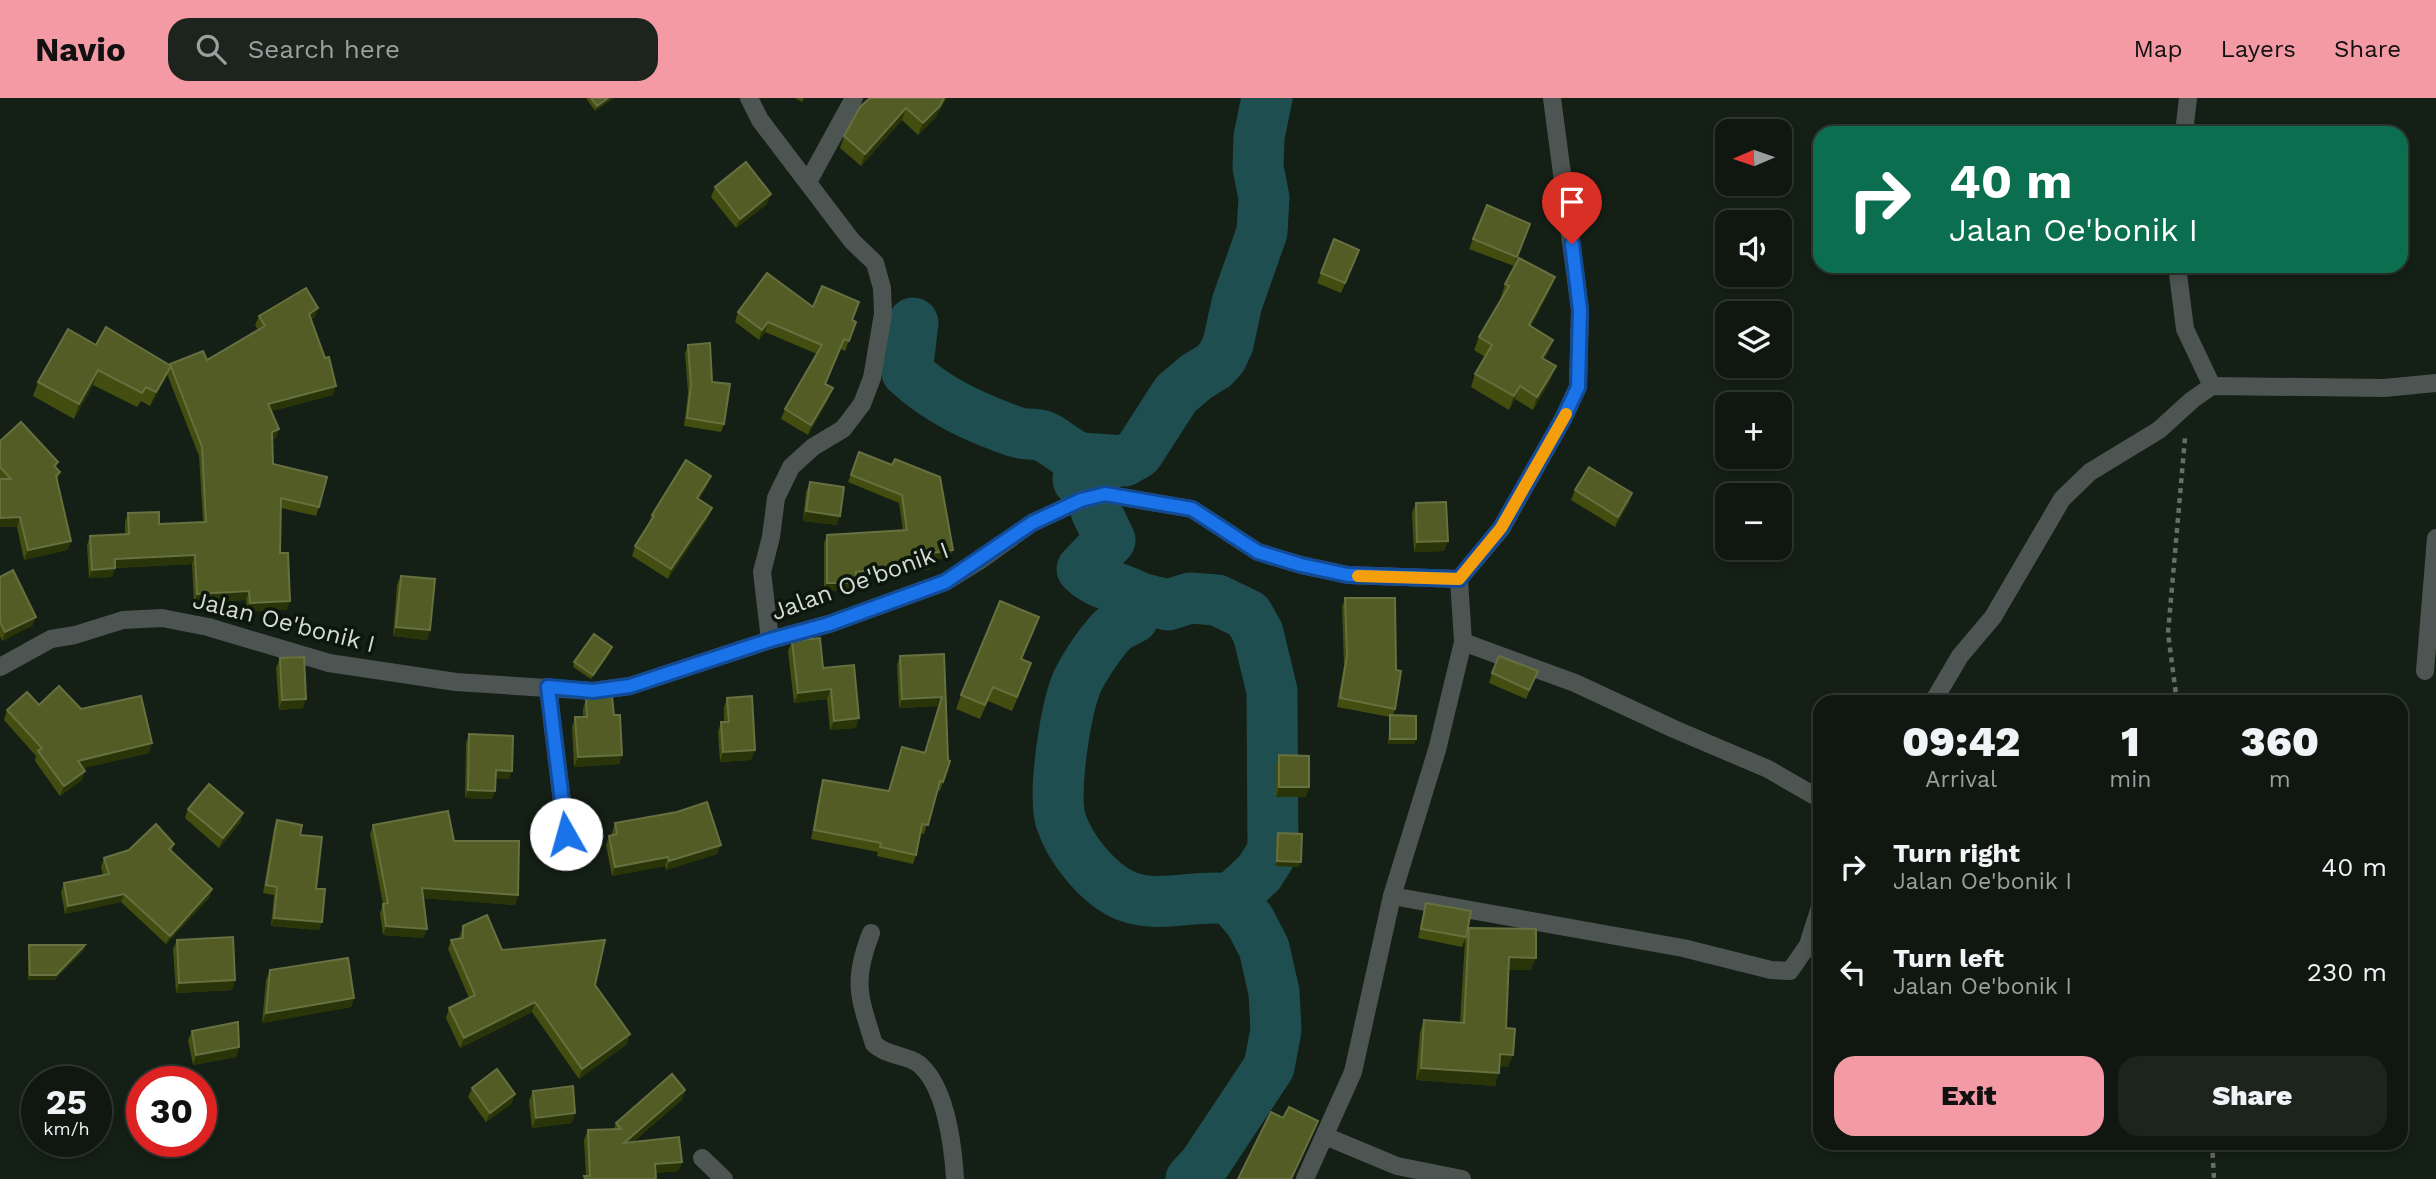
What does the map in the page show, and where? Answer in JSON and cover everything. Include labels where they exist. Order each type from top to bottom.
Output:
[{"type":"street","points":[[749,98],[760,120],[852,241],[876,263],[882,288],[883,314],[872,378],[862,404],[844,429],[813,447],[791,467],[776,498],[771,537],[762,572],[770,640]]},
{"type":"street","points":[[808,182],[854,98]]},
{"type":"street","points":[[1305,1179],[1353,1072],[1392,896],[1437,750],[1463,642],[1459,579],[1501,528],[1563,419],[1578,387],[1580,310],[1552,98]]},
{"type":"street","points":[[2185,126],[2188,98]]},
{"type":"street","points":[[2178,273],[2185,329],[2212,386]]},
{"type":"street","points":[[1937,695],[1960,656],[1993,617],[2062,499],[2090,472],[2159,430],[2212,386],[2384,388],[2436,383]]},
{"type":"street","name":"Jalan Oe'bonik I","points":[[0,667],[51,639],[75,635],[123,620],[162,618],[208,627],[329,663],[456,682],[593,691],[630,686],[770,640],[829,624],[945,582],[1032,523],[1081,500],[1105,494],[1192,509],[1258,552],[1301,565],[1348,575],[1459,579]]},
{"type":"street","points":[[2425,671],[2436,538]]},
{"type":"street","points":[[1463,642],[1575,682],[1674,729],[1768,769],[1813,795]]},
{"type":"street","points":[[548,687],[569,859]]},
{"type":"street","points":[[1392,896],[1683,948],[1771,970],[1790,971],[1808,945],[1813,929]]},
{"type":"street","points":[[871,933],[860,962],[858,989],[874,1044],[888,1053],[903,1055],[919,1064],[928,1075],[942,1103],[950,1129],[955,1179]]},
{"type":"street","points":[[1325,1136],[1397,1166],[1462,1179]]},
{"type":"street","points":[[702,1158],[724,1179]]},
{"type":"path","points":[[2176,695],[2168,633],[2185,443],[2192,400]]},
{"type":"path","points":[[2212,1150],[2214,1179]]},
{"type":"building","points":[[591,98],[608,98],[597,106]]},
{"type":"building","points":[[870,98],[944,98],[923,123],[906,108],[865,154],[844,136],[860,107]]},
{"type":"building","points":[[746,162],[771,194],[740,219],[715,187]]},
{"type":"building","points":[[1487,205],[1530,224],[1517,257],[1473,239]]},
{"type":"building","points":[[1334,239],[1359,250],[1345,283],[1321,273]]},
{"type":"building","points":[[1519,258],[1555,277],[1529,325],[1553,340],[1542,358],[1556,366],[1537,397],[1520,386],[1514,396],[1475,374],[1492,345],[1479,337],[1509,286],[1505,284]]},
{"type":"building","points":[[767,273],[813,307],[822,286],[859,302],[852,320],[856,322],[849,341],[844,339],[825,384],[833,388],[811,425],[785,409],[822,345],[768,322],[762,330],[738,312]]},
{"type":"building","points":[[306,288],[318,308],[309,314],[325,358],[329,357],[336,386],[268,404],[279,429],[272,432],[273,464],[327,477],[319,507],[281,498],[280,553],[288,553],[290,601],[250,603],[249,591],[197,594],[195,555],[115,559],[115,568],[92,570],[90,536],[129,534],[128,513],[159,512],[159,524],[206,522],[202,447],[170,364],[203,351],[207,360],[265,326],[259,316]]},
{"type":"building","points":[[106,327],[171,366],[156,392],[146,387],[142,393],[98,370],[79,404],[38,382],[68,329],[96,345]]},
{"type":"building","points":[[710,343],[712,382],[730,384],[724,424],[687,418],[691,385],[688,345]]},
{"type":"building","points":[[21,422],[58,462],[54,466],[60,472],[56,476],[71,541],[28,550],[20,517],[0,518],[0,479],[11,479],[0,467],[0,441]]},
{"type":"building","points":[[859,452],[892,465],[895,459],[940,477],[953,550],[932,553],[933,562],[856,572],[856,583],[827,583],[827,535],[907,530],[902,495],[851,475]]},
{"type":"building","points":[[686,460],[711,476],[697,498],[712,508],[671,569],[635,546]]},
{"type":"building","points":[[1589,467],[1632,493],[1618,517],[1575,490]]},
{"type":"building","points":[[810,482],[844,487],[840,516],[806,511]]},
{"type":"building","points":[[1446,502],[1448,541],[1417,542],[1416,503]]},
{"type":"building","points":[[13,570],[36,617],[5,632],[0,622],[0,577]]},
{"type":"building","points":[[401,576],[435,579],[430,630],[396,627]]},
{"type":"building","points":[[1345,598],[1395,598],[1396,670],[1401,671],[1395,709],[1340,698],[1347,656]]},
{"type":"building","points":[[1000,601],[1039,617],[1021,659],[1031,663],[1017,697],[993,687],[985,705],[961,695]]},
{"type":"building","points":[[594,634],[612,647],[593,675],[574,662]]},
{"type":"building","points":[[820,638],[823,668],[854,665],[859,718],[834,721],[831,689],[798,693],[792,641]]},
{"type":"building","points":[[944,654],[950,761],[943,782],[940,781],[928,825],[922,824],[916,855],[880,847],[881,843],[814,830],[823,780],[889,791],[902,747],[925,753],[942,697],[902,699],[900,656]]},
{"type":"building","points":[[1499,656],[1538,671],[1529,690],[1492,673]]},
{"type":"building","points":[[304,657],[306,699],[282,700],[280,658]]},
{"type":"building","points":[[59,686],[81,709],[141,696],[152,743],[78,761],[85,771],[64,786],[38,751],[42,748],[7,710],[27,692],[39,705]]},
{"type":"building","points":[[752,696],[755,750],[723,752],[721,722],[729,722],[727,698]]},
{"type":"building","points":[[612,697],[614,715],[620,715],[622,755],[578,757],[575,717],[587,717],[586,699]]},
{"type":"building","points":[[1390,715],[1416,716],[1416,739],[1390,739]]},
{"type":"building","points":[[469,734],[513,736],[512,771],[496,770],[495,791],[468,790]]},
{"type":"building","points":[[1279,755],[1309,756],[1309,787],[1279,787]]},
{"type":"building","points":[[209,784],[243,813],[223,838],[188,809]]},
{"type":"building","points":[[707,802],[721,845],[669,861],[668,857],[615,867],[609,836],[617,834],[615,823],[677,812]]},
{"type":"building","points":[[448,811],[454,841],[519,841],[518,895],[422,888],[427,929],[386,926],[383,904],[388,903],[373,825]]},
{"type":"building","points":[[277,820],[302,825],[300,835],[322,837],[316,889],[325,889],[322,922],[274,918],[277,887],[266,885]]},
{"type":"building","points":[[156,824],[174,844],[169,849],[212,889],[170,936],[124,894],[68,906],[64,883],[109,874],[104,858],[129,850]]},
{"type":"building","points":[[1278,833],[1302,834],[1301,862],[1277,861]]},
{"type":"building","points":[[1426,903],[1471,911],[1466,937],[1421,929]]},
{"type":"building","points":[[487,915],[502,950],[605,940],[595,985],[630,1034],[582,1069],[535,1002],[464,1038],[449,1008],[475,995],[451,940],[463,938],[463,926]]},
{"type":"building","points":[[1469,928],[1536,929],[1536,958],[1509,957],[1506,1028],[1515,1029],[1513,1055],[1500,1054],[1499,1073],[1421,1068],[1424,1020],[1464,1023]]},
{"type":"building","points":[[233,937],[235,980],[179,983],[177,940]]},
{"type":"building","points":[[29,945],[85,945],[56,975],[30,975]]},
{"type":"building","points":[[348,958],[354,998],[266,1013],[270,970]]},
{"type":"building","points":[[238,1022],[239,1047],[196,1055],[192,1031]]},
{"type":"building","points":[[497,1069],[515,1094],[490,1113],[472,1088]]},
{"type":"building","points":[[672,1074],[685,1090],[624,1143],[679,1137],[682,1162],[655,1164],[656,1179],[585,1179],[584,1176],[590,1176],[588,1130],[621,1129],[616,1123]]},
{"type":"building","points":[[573,1086],[575,1113],[536,1118],[533,1091]]},
{"type":"building","points":[[1289,1107],[1318,1121],[1291,1179],[1238,1179],[1271,1112],[1283,1118]]},
{"type":"waterway","points":[[1191,1179],[1204,1165],[1269,1067],[1276,1030],[1274,992],[1264,948],[1250,921],[1231,899],[1152,901],[1126,896],[1105,883],[1086,865],[1065,832],[1059,809],[1059,772],[1073,692],[1085,667],[1105,638],[1133,618],[1140,598],[1094,579],[1082,569],[1110,540],[1096,511],[1095,490],[1078,480],[1080,458],[1124,461],[1138,453],[1176,394],[1222,357],[1228,344],[1237,303],[1262,232],[1264,198],[1258,167],[1259,137],[1267,98]]},
{"type":"waterway","points":[[913,323],[907,372],[931,392],[986,421],[1016,432],[1043,436],[1080,458]]},
{"type":"waterway","points":[[1140,598],[1168,605],[1190,598],[1217,600],[1248,615],[1258,633],[1272,691],[1273,851],[1259,873],[1231,899]]},
{"type":"slow traffic","points":[[1358,576],[1459,579],[1501,528],[1566,414]]},
{"type":"route","points":[[566,834],[548,687],[593,691],[630,686],[770,640],[829,624],[945,582],[1032,523],[1081,500],[1105,494],[1192,509],[1258,552],[1348,575],[1459,579],[1501,528],[1563,419],[1578,387],[1580,310],[1572,244]]}]
